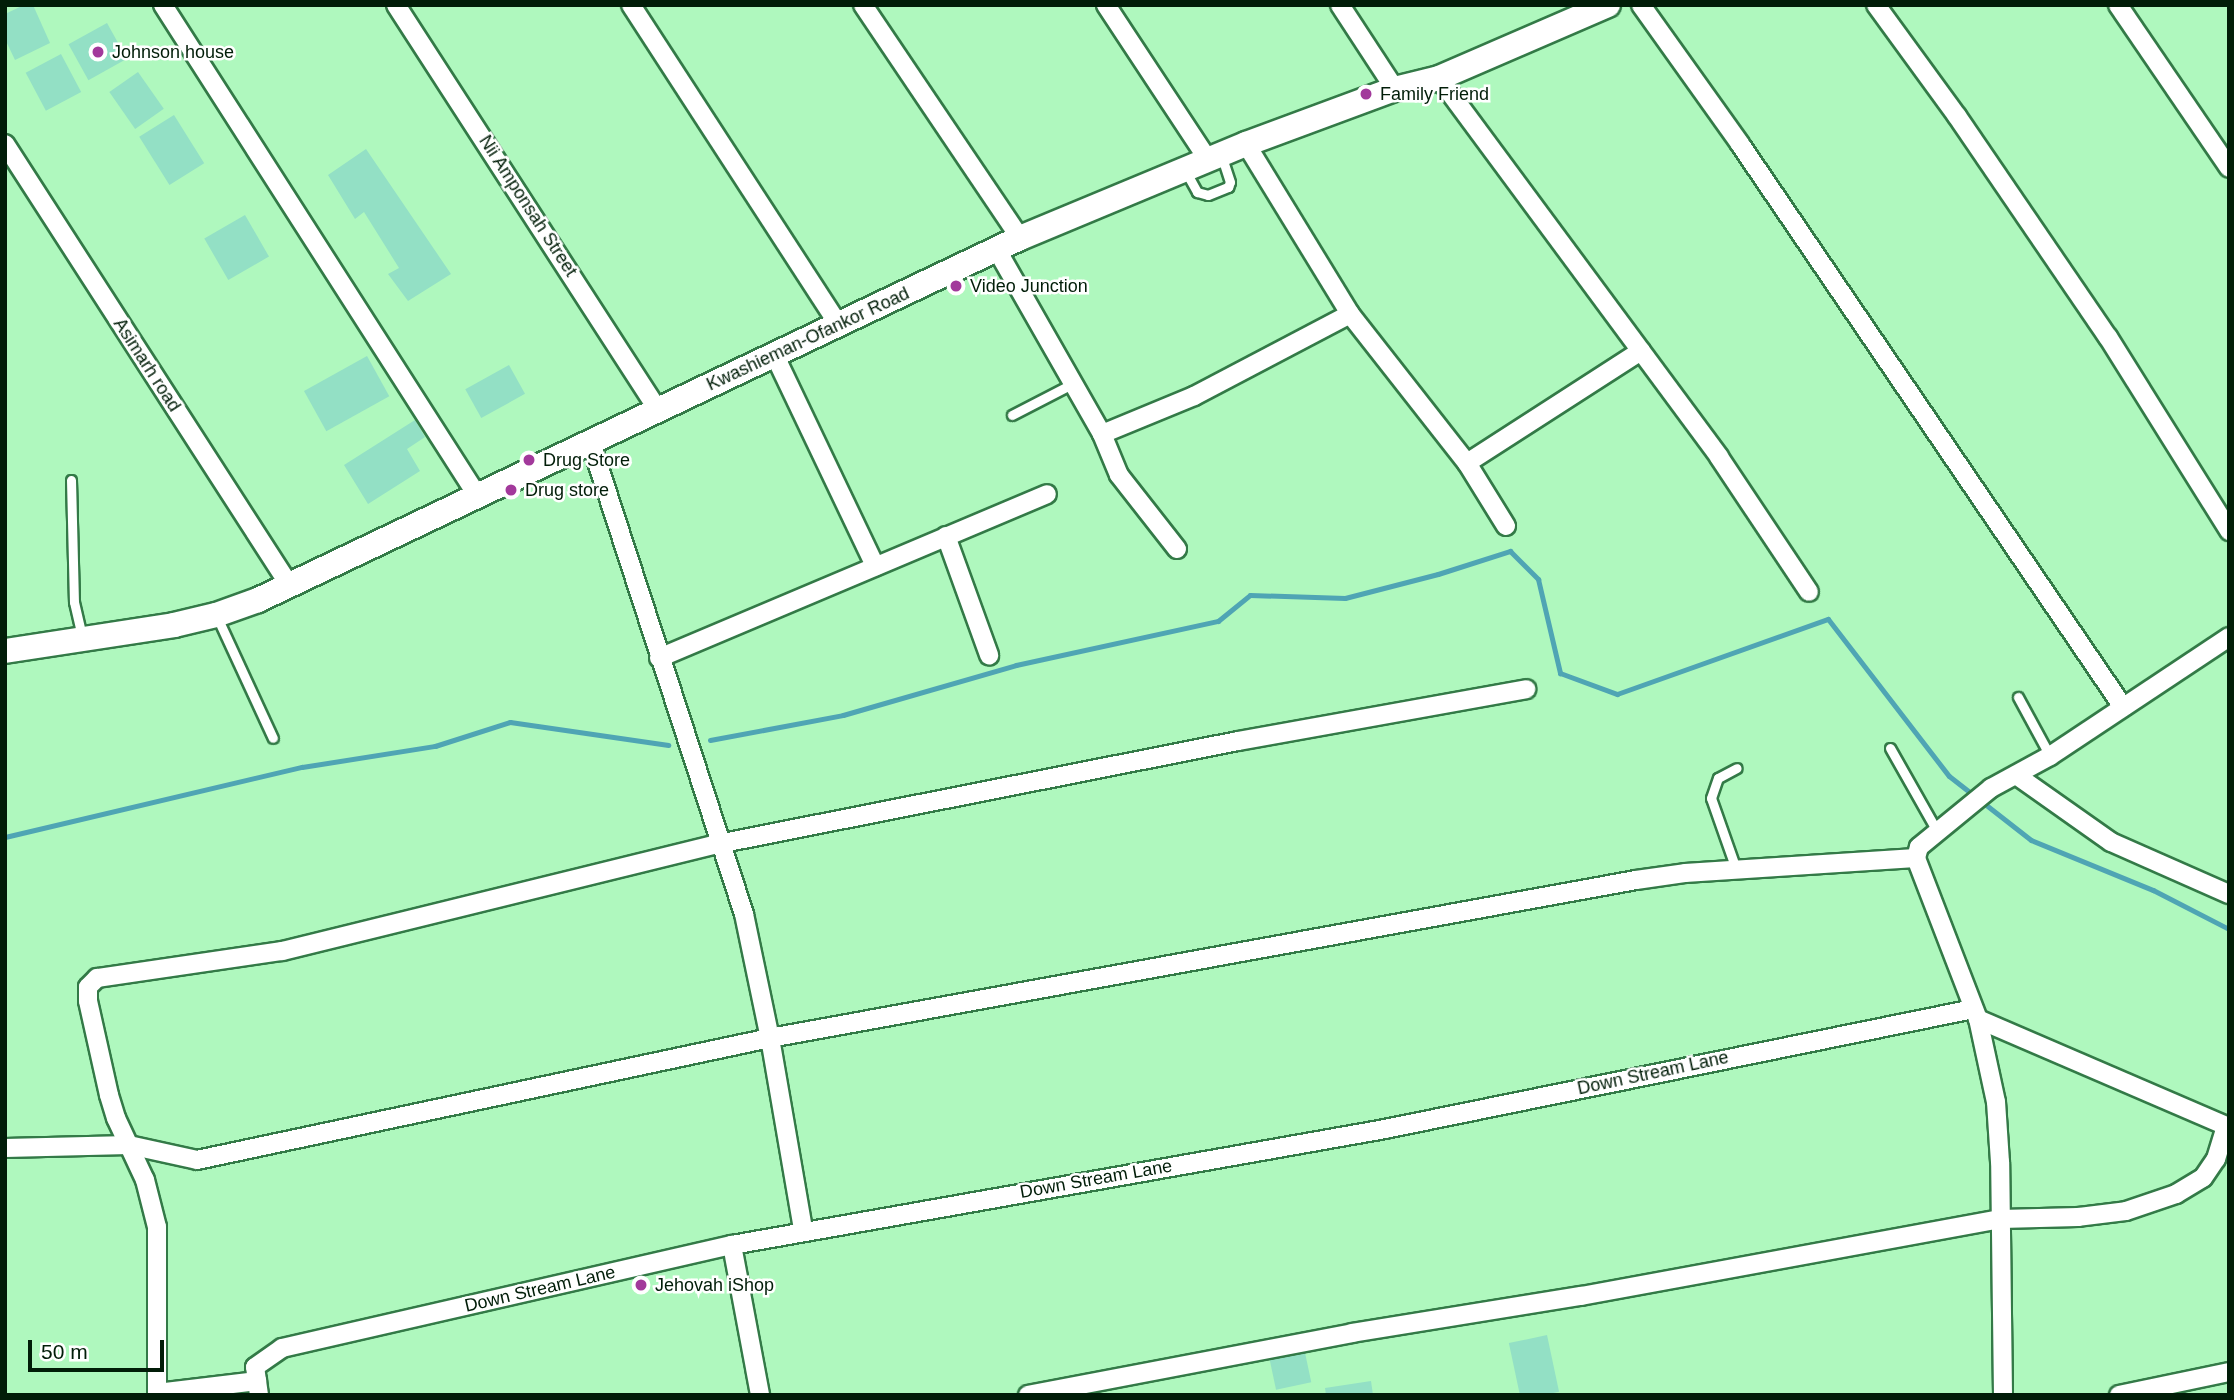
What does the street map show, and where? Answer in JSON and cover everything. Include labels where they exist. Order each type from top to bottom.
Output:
[{"type":"main road","name":"Kwashieman-Ofankor Road","points":[[5,651],[83,641],[216,615],[290,586],[590,440],[775,356],[1020,238],[1246,144],[1395,89],[1439,78],[1602,7]]},
{"type":"street","points":[[163,5],[477,495]]},
{"type":"street","name":"Nii Amponsah Street","points":[[396,5],[657,409]]},
{"type":"street","points":[[631,5],[839,325]]},
{"type":"street","points":[[863,5],[1020,238]]},
{"type":"street","points":[[1106,5],[1215,158]]},
{"type":"street","points":[[1340,5],[1395,89]]},
{"type":"street","points":[[1640,5],[1740,144],[2123,707]]},
{"type":"street","points":[[1876,5],[1957,116],[2108,337],[2229,531]]},
{"type":"street","points":[[2118,5],[2229,168]]},
{"type":"street","points":[[1439,78],[1719,457],[1809,592]]},
{"type":"street","name":"Asimarh road","points":[[5,144],[290,586]]},
{"type":"street","points":[[1246,144],[1350,314],[1468,463],[1506,526]]},
{"type":"street","points":[[997,250],[1074,383],[1102,435],[1119,475],[1178,549]]},
{"type":"street","points":[[1102,435],[1194,396],[1350,314]]},
{"type":"street","points":[[1468,463],[1641,351]]},
{"type":"street","points":[[775,356],[875,566]]},
{"type":"street","points":[[590,440],[744,914],[770,1038],[803,1230]]},
{"type":"street","points":[[659,658],[1047,494]]},
{"type":"street","points":[[946,536],[989,655]]},
{"type":"street","points":[[2003,1395],[2001,1219],[1996,1102],[1976,1014],[1916,858],[1919,847],[1991,788],[2050,756],[2229,637]]},
{"type":"street","points":[[258,1388],[157,1394],[157,1227],[145,1180],[116,1118],[88,1001],[89,987],[97,978],[282,951],[723,843],[1224,743],[1526,689]]},
{"type":"street","points":[[2016,775],[2111,842],[2229,894]]},
{"type":"street","points":[[5,1148],[129,1145],[197,1160],[770,1038],[1636,880],[1736,870],[1916,858]]},
{"type":"street","points":[[1028,1395],[1352,1333],[1581,1296],[2001,1219],[2078,1217],[2126,1211],[2176,1194],[2203,1178],[2217,1159],[2227,1126],[1976,1014]]},
{"type":"street","name":"Down Stream Lane","points":[[258,1388],[255,1367],[282,1348],[732,1245],[803,1230],[1385,1129],[1976,1014]]},
{"type":"street","points":[[732,1245],[760,1395]]},
{"type":"street","points":[[2119,1395],[2229,1372]]},
{"type":"lane","points":[[1012,415],[1074,383]]},
{"type":"lane","points":[[71,480],[74,601],[83,641]]},
{"type":"lane","points":[[216,615],[273,738]]},
{"type":"lane","points":[[2018,697],[2050,756]]},
{"type":"lane","points":[[1890,748],[1938,834]]},
{"type":"lane","points":[[1736,870],[1711,798],[1718,778],[1737,768]]},
{"type":"building","points":[[24,5],[33,5],[50,43],[15,60],[5,39],[5,14]]},
{"type":"building","name":"Johnson house","points":[[107,23],[127,59],[88,80],[69,44]]},
{"type":"building","points":[[61,54],[81,92],[46,111],[26,73]]},
{"type":"building","points":[[138,72],[164,109],[135,129],[109,92]]},
{"type":"building","points":[[174,115],[204,163],[169,185],[139,137]]},
{"type":"building","points":[[366,149],[451,274],[408,301],[388,274],[399,268],[364,212],[355,219],[328,175]]},
{"type":"building","points":[[245,215],[269,257],[228,280],[204,238]]},
{"type":"building","points":[[367,356],[389,396],[326,431],[304,391]]},
{"type":"building","points":[[509,365],[525,394],[481,418],[465,389]]},
{"type":"building","points":[[415,420],[425,437],[407,449],[420,471],[368,504],[344,465]]},
{"type":"building","points":[[1547,1335],[1559,1392],[1520,1395],[1509,1343]]},
{"type":"building","points":[[1304,1348],[1311,1382],[1276,1390],[1269,1355]]},
{"type":"building","points":[[1371,1381],[1373,1395],[1326,1395],[1325,1388]]},
{"type":"waterway","points":[[710,740],[843,715],[1016,665],[1218,621],[1250,595],[1345,598],[1438,574],[1510,551],[1538,579],[1560,673],[1617,694],[1828,619],[1949,776],[2031,840],[2153,890],[2229,929]]},
{"type":"waterway","points":[[5,837],[302,767],[435,746],[510,722],[668,745]]},
{"type":"place","name":"Johnson house","points":[[98,52]]},
{"type":"place","name":"Family Friend","points":[[1366,94]]},
{"type":"place","name":"Video Junction","points":[[956,286]]},
{"type":"place","name":"Drug Store","points":[[529,460]]},
{"type":"place","name":"Drug store","points":[[511,490]]},
{"type":"place","name":"Jehovah iShop","points":[[641,1285]]}]
